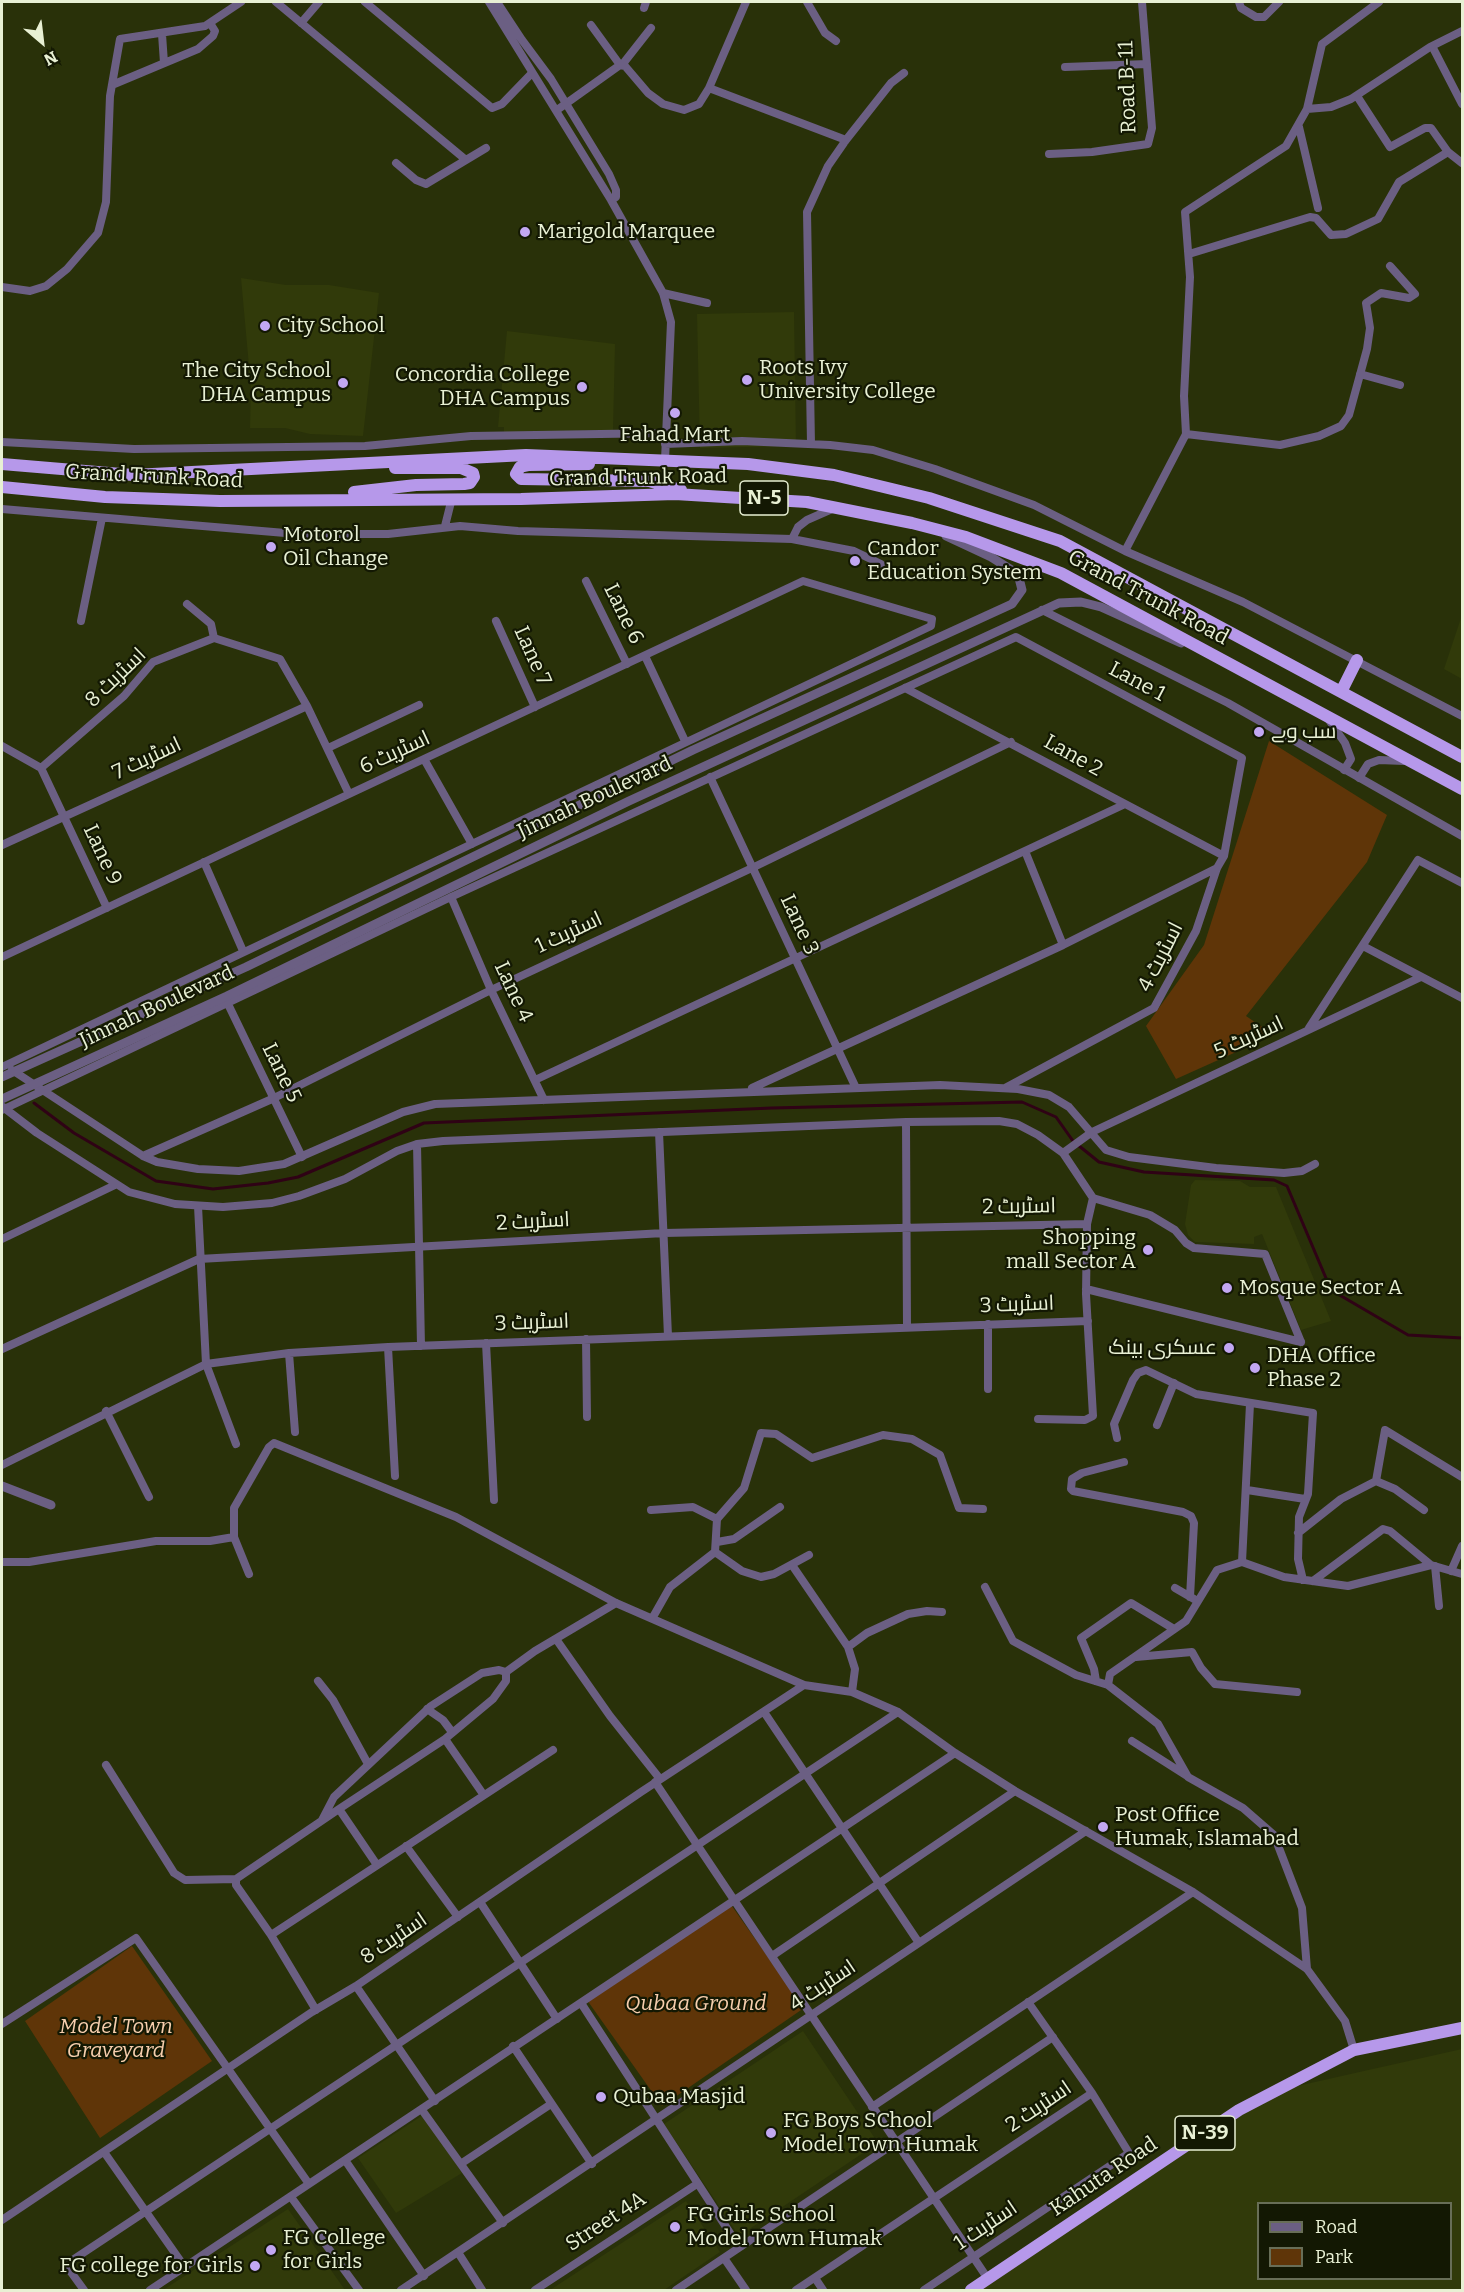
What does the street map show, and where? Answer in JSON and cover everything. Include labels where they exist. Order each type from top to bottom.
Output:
[{"type":"highway","name":"Grand Trunk Road","points":[[2,464],[133,475],[526,455],[748,464],[834,476],[978,513],[1060,542],[1462,757]]},
{"type":"highway","points":[[664,460],[529,465],[520,467],[516,474],[519,479],[530,480],[649,481],[700,495]]},
{"type":"highway","points":[[286,500],[416,485],[464,484],[470,483],[474,477],[473,473],[461,468],[411,469],[346,465]]},
{"type":"highway","name":"Grand Trunk Road","points":[[2,487],[140,499],[521,499],[595,495],[700,495],[759,497],[837,507],[966,537],[1061,573],[1323,712],[1462,789]]},
{"type":"highway","points":[[1341,692],[1357,660]]},
{"type":"highway","name":"Kahuta Road","points":[[971,2290],[1239,2110],[1354,2050],[1462,2028]]},
{"type":"street","points":[[2,287],[30,291],[46,286],[67,269],[98,233],[106,202],[112,85],[120,39],[162,34],[210,23],[241,2]]},
{"type":"street","points":[[276,2],[466,160]]},
{"type":"street","points":[[301,23],[319,2]]},
{"type":"street","points":[[365,2],[492,108],[502,104],[532,73]]},
{"type":"street","points":[[489,2],[611,200],[663,293],[671,322],[664,460]]},
{"type":"street","points":[[497,2],[566,103],[609,174],[616,190],[616,197],[611,200]]},
{"type":"street","points":[[591,25],[621,65],[648,93],[670,106],[684,110],[699,104],[709,88],[746,2]]},
{"type":"street","points":[[807,2],[825,33],[836,41]]},
{"type":"street","name":"Road B-11","points":[[1049,154],[1092,152],[1148,144],[1152,128],[1142,2]]},
{"type":"street","points":[[1239,2],[1241,8],[1256,18],[1264,16],[1279,2]]},
{"type":"street","points":[[1125,551],[1186,434],[1184,396],[1190,300],[1185,212],[1274,156],[1286,146],[1299,127],[1307,109],[1322,44],[1378,2]]},
{"type":"street","points":[[112,85],[205,44],[215,31],[210,23]]},
{"type":"street","points":[[556,110],[621,65],[651,28]]},
{"type":"street","points":[[1307,109],[1336,106],[1357,96],[1432,46],[1462,31]]},
{"type":"street","points":[[162,34],[164,63]]},
{"type":"street","points":[[1432,46],[1462,104]]},
{"type":"street","points":[[1065,67],[1147,64]]},
{"type":"street","points":[[811,444],[806,223],[811,201],[828,166],[846,140],[891,83],[904,73]]},
{"type":"street","points":[[709,88],[846,140]]},
{"type":"street","points":[[1357,96],[1390,147],[1425,128],[1431,128],[1434,129],[1448,152],[1462,163]]},
{"type":"street","points":[[1299,127],[1304,138],[1318,208]]},
{"type":"street","points":[[396,163],[416,180],[426,184],[486,148]]},
{"type":"street","points":[[1189,254],[1310,217],[1316,218],[1331,236],[1346,234],[1378,219],[1399,182],[1448,152]]},
{"type":"street","points":[[1186,434],[1222,436],[1264,445],[1293,443],[1319,436],[1341,426],[1349,415],[1370,334],[1366,303],[1381,293],[1409,298],[1414,294],[1390,266]]},
{"type":"street","points":[[663,293],[707,303]]},
{"type":"street","points":[[1360,374],[1400,385]]},
{"type":"street","points":[[2,442],[134,448],[365,446],[471,436],[665,433]]},
{"type":"street","points":[[665,444],[742,441],[811,444],[873,450],[935,469],[1034,505],[1125,551],[1243,602],[1462,716]]},
{"type":"street","points":[[445,526],[452,498]]},
{"type":"street","points":[[792,539],[798,527],[807,520],[837,507]]},
{"type":"street","points":[[2,509],[297,534],[388,534],[445,526],[518,531],[792,539],[854,552],[881,564]]},
{"type":"street","points":[[81,621],[102,518]]},
{"type":"street","name":"Jinnah Boulevard","points":[[2,1077],[5,1066],[318,932],[621,784],[943,638],[1011,604],[1022,590],[1018,574],[991,557],[912,523]]},
{"type":"street","name":"Lane 6","points":[[586,581],[627,664]]},
{"type":"street","name":"اسٹریٹ 6","points":[[2,957],[803,581],[932,619],[931,626],[752,710]]},
{"type":"street","name":"Jinnah Boulevard","points":[[2,1106],[33,1084],[327,951],[629,801],[1059,603],[1091,604],[1168,638],[1212,653]]},
{"type":"street","points":[[188,604],[211,624],[214,638],[280,659],[307,706],[349,794]]},
{"type":"street","points":[[1042,610],[1228,703],[1462,836]]},
{"type":"street","name":"Lane 7","points":[[496,621],[535,707]]},
{"type":"street","name":"Lane 1","points":[[905,688],[1016,637],[1242,758]]},
{"type":"street","name":"اسٹریٹ 8","points":[[41,768],[90,728],[124,696],[153,663],[214,638]]},
{"type":"street","points":[[943,638],[959,649]]},
{"type":"street","points":[[645,656],[685,741]]},
{"type":"street","points":[[2,1106],[42,1091],[228,1004],[327,951],[451,897],[905,688]]},
{"type":"street","name":"Lane 2","points":[[905,688],[1011,742],[1123,805],[1224,856]]},
{"type":"street","points":[[328,748],[419,705]]},
{"type":"street","name":"اسٹریٹ 7","points":[[2,845],[307,706]]},
{"type":"street","points":[[5,1066],[752,710],[758,722]]},
{"type":"street","points":[[1323,712],[1345,743],[1351,759],[1344,770]]},
{"type":"street","points":[[767,738],[772,748]]},
{"type":"street","name":"اسٹریٹ 1","points":[[143,1156],[272,1099],[491,990],[752,868],[1011,742]]},
{"type":"street","points":[[2,746],[41,768],[64,817]]},
{"type":"street","name":"اسٹریٹ 4","points":[[1005,1088],[1154,1008],[1196,932],[1217,868],[1224,856],[1242,758]]},
{"type":"street","points":[[424,759],[472,844]]},
{"type":"street","points":[[1359,778],[1368,764],[1379,759],[1414,763]]},
{"type":"street","name":"Lane 3","points":[[710,777],[856,1088]]},
{"type":"street","points":[[621,784],[629,801]]},
{"type":"street","points":[[535,1080],[1123,805]]},
{"type":"street","name":"Lane 9","points":[[64,817],[107,908]]},
{"type":"street","points":[[1025,851],[1063,945]]},
{"type":"street","points":[[1308,1030],[1418,860],[1462,883]]},
{"type":"street","points":[[204,862],[243,951]]},
{"type":"street","points":[[748,1090],[1063,945],[1217,868]]},
{"type":"street","name":"Lane 4","points":[[451,897],[491,990],[544,1100]]},
{"type":"street","points":[[312,920],[318,932]]},
{"type":"street","points":[[1363,946],[1462,998]]},
{"type":"street","name":"اسٹریٹ 5","points":[[1065,1151],[1092,1132],[1421,977]]},
{"type":"street","name":"Lane 5","points":[[228,1004],[302,1157]]},
{"type":"street","points":[[5,1066],[143,1156],[175,1166],[239,1171],[257,1170],[302,1157],[380,1121],[420,1106],[748,1090],[940,1084],[1034,1091],[1059,1100],[1092,1132],[1106,1150],[1129,1156],[1284,1173],[1302,1171],[1315,1164]]},
{"type":"street","points":[[2,1106],[115,1185],[158,1201],[198,1206],[249,1206],[299,1196],[345,1179],[397,1151],[417,1144],[906,1122],[999,1121],[1017,1124],[1065,1151],[1093,1198],[1150,1215],[1175,1230],[1185,1244],[1194,1248],[1265,1254],[1300,1342],[1086,1289]]},
{"type":"street","points":[[906,1122],[907,1327]]},
{"type":"street","points":[[658,1132],[668,1336]]},
{"type":"street","points":[[417,1144],[421,1346]]},
{"type":"street","points":[[2,1239],[115,1185]]},
{"type":"street","points":[[1038,1419],[1085,1420],[1093,1416],[1086,1289],[1087,1224],[1093,1198]]},
{"type":"street","points":[[198,1206],[206,1364],[236,1444]]},
{"type":"street","name":"اسٹریٹ 2","points":[[2,1349],[199,1259],[664,1233],[1087,1224]]},
{"type":"street","name":"اسٹریٹ 3","points":[[2,1465],[106,1411],[206,1364],[289,1353],[388,1347],[1088,1321]]},
{"type":"street","points":[[988,1324],[988,1389]]},
{"type":"street","points":[[586,1339],[586,1417]]},
{"type":"street","points":[[486,1343],[494,1500]]},
{"type":"street","points":[[388,1347],[395,1476]]},
{"type":"street","points":[[289,1353],[295,1432]]},
{"type":"street","points":[[1117,1438],[1114,1424],[1138,1373],[1146,1370],[1196,1394],[1313,1413],[1305,1499],[1299,1517],[1298,1533],[1298,1559],[1303,1580]]},
{"type":"street","points":[[1157,1425],[1174,1383]]},
{"type":"street","points":[[1242,1562],[1250,1404]]},
{"type":"street","points":[[106,1411],[149,1497]]},
{"type":"street","points":[[1376,1481],[1385,1430],[1462,1478]]},
{"type":"street","points":[[653,1617],[670,1587],[715,1552],[717,1520],[744,1488],[761,1434],[776,1434],[812,1458],[883,1435],[912,1439],[940,1455],[959,1508],[983,1509]]},
{"type":"street","points":[[249,1574],[234,1537],[234,1508],[274,1443],[456,1517],[616,1603],[804,1684],[852,1692],[898,1712],[955,1753],[1015,1791],[1193,1892],[1307,1969],[1345,2021],[1354,2050]]},
{"type":"street","points":[[1124,1462],[1082,1473],[1072,1479],[1071,1489],[1183,1512],[1191,1516],[1194,1523],[1194,1600]]},
{"type":"street","points":[[1298,1533],[1341,1499],[1376,1481]]},
{"type":"street","points":[[1376,1481],[1395,1489],[1424,1510]]},
{"type":"street","points":[[2,1486],[51,1505]]},
{"type":"street","points":[[1247,1490],[1305,1499]]},
{"type":"street","points":[[651,1510],[693,1507],[717,1520]]},
{"type":"street","points":[[717,1542],[734,1539],[780,1507]]},
{"type":"street","points":[[1313,1581],[1383,1528],[1390,1531],[1433,1566],[1462,1574]]},
{"type":"street","points":[[2,1562],[29,1562],[156,1541],[210,1541],[234,1537]]},
{"type":"street","points":[[1451,1570],[1462,1546]]},
{"type":"street","points":[[715,1552],[755,1577],[774,1574],[809,1555]]},
{"type":"street","points":[[1108,1685],[1110,1674],[1186,1621],[1194,1600],[1217,1570],[1242,1562],[1284,1577],[1348,1586],[1433,1566]]},
{"type":"street","points":[[792,1565],[848,1647],[855,1669],[852,1692]]},
{"type":"street","points":[[1433,1566],[1438,1606]]},
{"type":"street","points":[[985,1587],[1012,1641],[1076,1675],[1108,1685],[1158,1724],[1188,1777]]},
{"type":"street","points":[[1175,1588],[1194,1600]]},
{"type":"street","points":[[322,1820],[334,1797],[427,1709],[482,1673],[499,1670],[506,1672],[616,1603]]},
{"type":"street","points":[[1096,1681],[1094,1669],[1080,1638],[1131,1604],[1174,1629]]},
{"type":"street","points":[[848,1647],[867,1633],[908,1614],[927,1611],[942,1612]]},
{"type":"street","points":[[556,1639],[657,1781],[696,1844],[988,2279]]},
{"type":"street","points":[[1135,1657],[1192,1652],[1201,1668],[1215,1684],[1297,1692]]},
{"type":"street","points":[[106,1765],[174,1873],[185,1880],[236,1879],[445,1739],[493,1699],[506,1681],[506,1672]]},
{"type":"street","points":[[318,1681],[333,1700],[368,1764]]},
{"type":"street","name":"اسٹریٹ 8","points":[[2,2220],[316,2010],[356,1986],[804,1684]]},
{"type":"street","points":[[427,1709],[438,1715],[452,1732]]},
{"type":"street","points":[[764,1712],[919,1943]]},
{"type":"street","points":[[84,2290],[68,2268],[68,2263],[143,2211],[520,1965],[696,1844],[898,1712]]},
{"type":"street","points":[[445,1739],[483,1794]]},
{"type":"street","points":[[1132,1741],[1188,1777],[1243,1808],[1274,1835],[1302,1908],[1307,1969]]},
{"type":"street","points":[[271,1935],[553,1750]]},
{"type":"street","points":[[150,2290],[955,1753]]},
{"type":"street","points":[[772,1956],[1015,1791]]},
{"type":"street","points":[[339,1809],[377,1865]]},
{"type":"street","name":"اسٹریٹ 4","points":[[401,2290],[459,2254],[1086,1831]]},
{"type":"street","points":[[406,1846],[458,1917]]},
{"type":"street","points":[[236,1879],[236,1885],[271,1935],[316,2010]]},
{"type":"street","points":[[872,2107],[1193,1892]]},
{"type":"street","points":[[480,1902],[556,2019]]},
{"type":"street","points":[[2,2025],[136,1938],[309,2184]]},
{"type":"street","points":[[356,1986],[435,2101]]},
{"type":"street","points":[[1029,2002],[1092,2093]]},
{"type":"street","points":[[581,2003],[739,2247]]},
{"type":"street","points":[[676,2290],[1053,2037]]},
{"type":"street","points":[[513,2046],[592,2164]]},
{"type":"street","name":"اسٹریٹ 1","points":[[924,2290],[1129,2153],[1092,2093]]},
{"type":"street","name":"اسٹریٹ 2","points":[[796,2290],[1092,2093]]},
{"type":"street","points":[[462,2163],[551,2104]]},
{"type":"street","points":[[422,2110],[503,2223]]},
{"type":"street","points":[[104,2152],[143,2211],[184,2266]]},
{"type":"street","points":[[345,2160],[424,2276]]},
{"type":"street","name":"Street 4A","points":[[535,2290],[697,2184]]},
{"type":"street","points":[[291,2197],[359,2290]]},
{"type":"street","points":[[459,2254],[482,2290]]},
{"type":"street","points":[[724,2258],[746,2290]]},
{"type":"street","points":[[815,2278],[823,2290]]},
{"type":"shaded area","points":[[241,278],[286,285],[329,285],[379,293],[363,436],[310,434],[285,428],[250,428],[251,388]]},
{"type":"shaded area","name":"Roots Ivy University College","points":[[794,312],[796,446],[700,448],[697,314]]},
{"type":"shaded area","points":[[507,331],[615,344],[613,430],[504,433],[504,427],[498,427]]},
{"type":"shaded area","points":[[1462,615],[1462,679],[1444,669]]},
{"type":"shaded area","points":[[1195,1180],[1240,1181],[1250,1187],[1276,1187],[1331,1321],[1301,1330],[1262,1234],[1254,1237],[1254,1244],[1195,1242],[1188,1235],[1185,1224],[1191,1185]]},
{"type":"shaded area","name":"FG Boys SChool Model Town Humak","points":[[803,2031],[878,2143],[739,2236],[664,2124]]},
{"type":"shaded area","points":[[1462,2049],[1462,2290],[974,2290],[1275,2091]]},
{"type":"shaded area","points":[[423,2115],[462,2173],[396,2213],[358,2158]]},
{"type":"shaded area","name":"FG Girls School Model Town Humak","points":[[686,2201],[720,2252],[664,2290],[550,2290]]},
{"type":"shaded area","name":"FG College for Girls","points":[[288,2209],[345,2290],[163,2290]]},
{"type":"green space","points":[[1269,741],[1387,815],[1367,862],[1246,1016],[1274,1035],[1176,1079],[1146,1026],[1204,945]]},
{"type":"green space","name":"Qubaa Ground","points":[[729,1902],[804,2008],[662,2106],[587,2000]]},
{"type":"green space","name":"Model Town Graveyard","points":[[132,1946],[212,2061],[100,2138],[25,2021]]},
{"type":"waterway","points":[[34,1103],[74,1133],[156,1181],[213,1189],[298,1177],[424,1123],[772,1108],[1022,1102],[1056,1117],[1073,1141],[1099,1162],[1144,1172],[1274,1180],[1287,1186],[1331,1290],[1408,1335],[1462,1338]]},
{"type":"place","name":"Marigold Marquee","points":[[525,232]]},
{"type":"place","name":"City School","points":[[265,326]]},
{"type":"place","name":"Roots Ivy University College","points":[[747,380]]},
{"type":"place","name":"The City School DHA Campus","points":[[343,383]]},
{"type":"place","name":"Concordia College DHA Campus","points":[[582,387]]},
{"type":"place","name":"Fahad Mart","points":[[675,413]]},
{"type":"place","name":"Motorol Oil Change","points":[[271,547]]},
{"type":"place","name":"Candor Education System","points":[[855,561]]},
{"type":"place","name":"سب وے","points":[[1259,732]]},
{"type":"place","name":"Shopping mall Sector A","points":[[1148,1250]]},
{"type":"place","name":"Mosque Sector A","points":[[1227,1288]]},
{"type":"place","name":"عسکری بینک","points":[[1229,1348]]},
{"type":"place","name":"DHA Office Phase 2","points":[[1255,1368]]},
{"type":"place","name":"Post Office Humak, Islamabad","points":[[1103,1827]]},
{"type":"place","name":"Qubaa Masjid","points":[[601,2097]]},
{"type":"place","name":"FG Boys SChool Model Town Humak","points":[[771,2133]]},
{"type":"place","name":"FG Girls School Model Town Humak","points":[[675,2227]]},
{"type":"place","name":"FG College for Girls","points":[[271,2250]]},
{"type":"place","name":"FG college for Girls","points":[[255,2266]]}]
